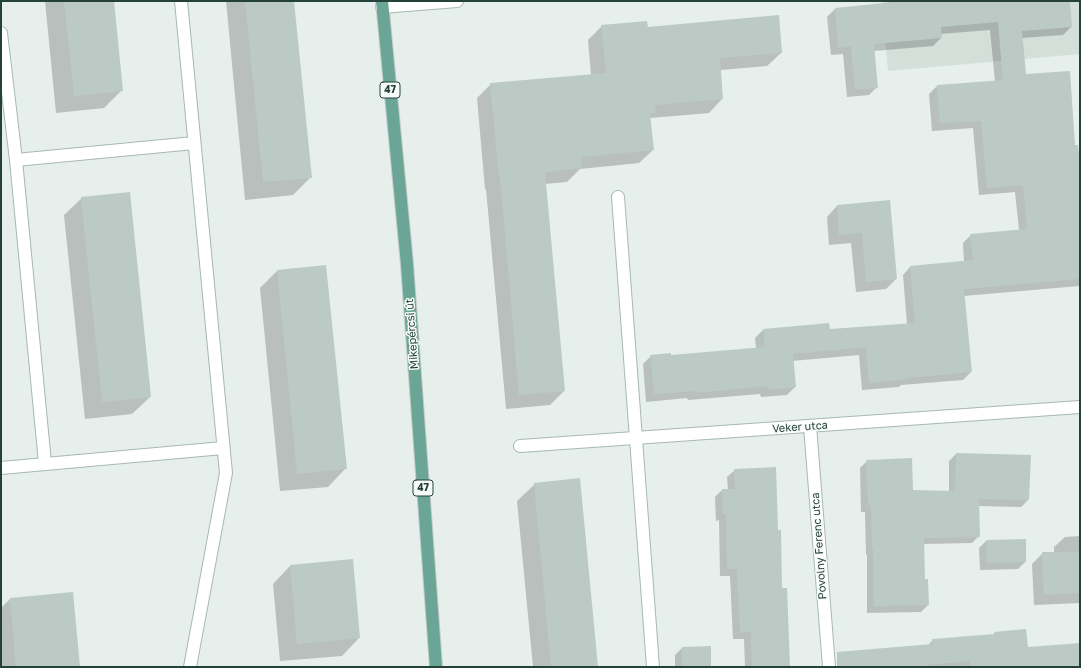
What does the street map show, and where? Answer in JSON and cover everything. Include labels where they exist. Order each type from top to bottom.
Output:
[{"type":"main road","name":"Mikepércsi út","points":[[382,4],[407,264],[436,667]]},
{"type":"street","points":[[181,1],[226,473],[190,667]]},
{"type":"street","points":[[382,4],[457,1]]},
{"type":"street","points":[[1,34],[16,160],[45,463]]},
{"type":"street","points":[[16,160],[194,143]]},
{"type":"street","points":[[618,197],[653,667]]},
{"type":"street","name":"Veker utca","points":[[520,446],[1080,407]]},
{"type":"street","name":"Povolny Ferenc utca","points":[[810,426],[829,667]]},
{"type":"street","points":[[1,468],[223,448]]},
{"type":"shaded area","points":[[882,1],[1080,1],[1080,54],[888,71]]},
{"type":"building","points":[[64,1],[114,1],[123,91],[74,96]]},
{"type":"building","points":[[245,1],[294,1],[312,178],[263,182]]},
{"type":"building","points":[[894,1],[1070,1],[1072,27],[1022,31],[1026,74],[1070,71],[1075,145],[1078,145],[1080,163],[1080,279],[964,289],[972,372],[869,383],[866,347],[793,354],[796,387],[768,390],[768,386],[695,393],[695,391],[654,394],[650,355],[671,353],[671,355],[765,347],[763,329],[829,323],[830,329],[915,323],[910,266],[973,260],[970,234],[1027,229],[1023,185],[987,188],[981,121],[940,123],[937,85],[1003,80],[998,22],[941,27],[942,38],[874,44],[878,88],[855,90],[851,46],[838,48],[835,8]]},
{"type":"building","points":[[779,15],[782,53],[720,58],[723,99],[655,105],[656,113],[650,113],[654,150],[581,157],[582,168],[545,172],[565,391],[519,395],[500,176],[490,83],[606,73],[601,25],[647,21],[648,27]]},
{"type":"building","points":[[130,192],[151,397],[102,402],[81,197]]},
{"type":"building","points":[[890,200],[897,279],[866,282],[862,233],[839,235],[837,205]]},
{"type":"building","points":[[326,265],[347,469],[297,474],[277,270]]},
{"type":"building","points":[[956,453],[1031,455],[1029,500],[979,499],[980,537],[924,538],[925,579],[928,579],[929,605],[874,606],[871,505],[868,505],[866,460],[912,458],[913,490],[955,491]]},
{"type":"building","points":[[776,467],[778,530],[781,530],[782,588],[787,588],[790,667],[752,667],[751,632],[740,633],[737,569],[727,569],[726,514],[723,514],[722,489],[735,489],[734,469]]},
{"type":"building","points":[[580,478],[598,667],[551,667],[534,483]]},
{"type":"building","points":[[1026,539],[1026,562],[987,563],[986,540]]},
{"type":"building","points":[[1042,552],[1080,552],[1080,593],[1044,595]]},
{"type":"building","points":[[353,559],[360,638],[297,644],[290,565]]},
{"type":"building","points":[[73,592],[80,667],[16,667],[10,598]]},
{"type":"building","points":[[1026,629],[1028,647],[1080,643],[1080,667],[970,667],[970,661],[926,665],[926,667],[837,667],[837,652],[933,644],[932,639],[995,634],[994,632]]},
{"type":"building","points":[[711,646],[711,667],[682,667],[682,647]]}]
